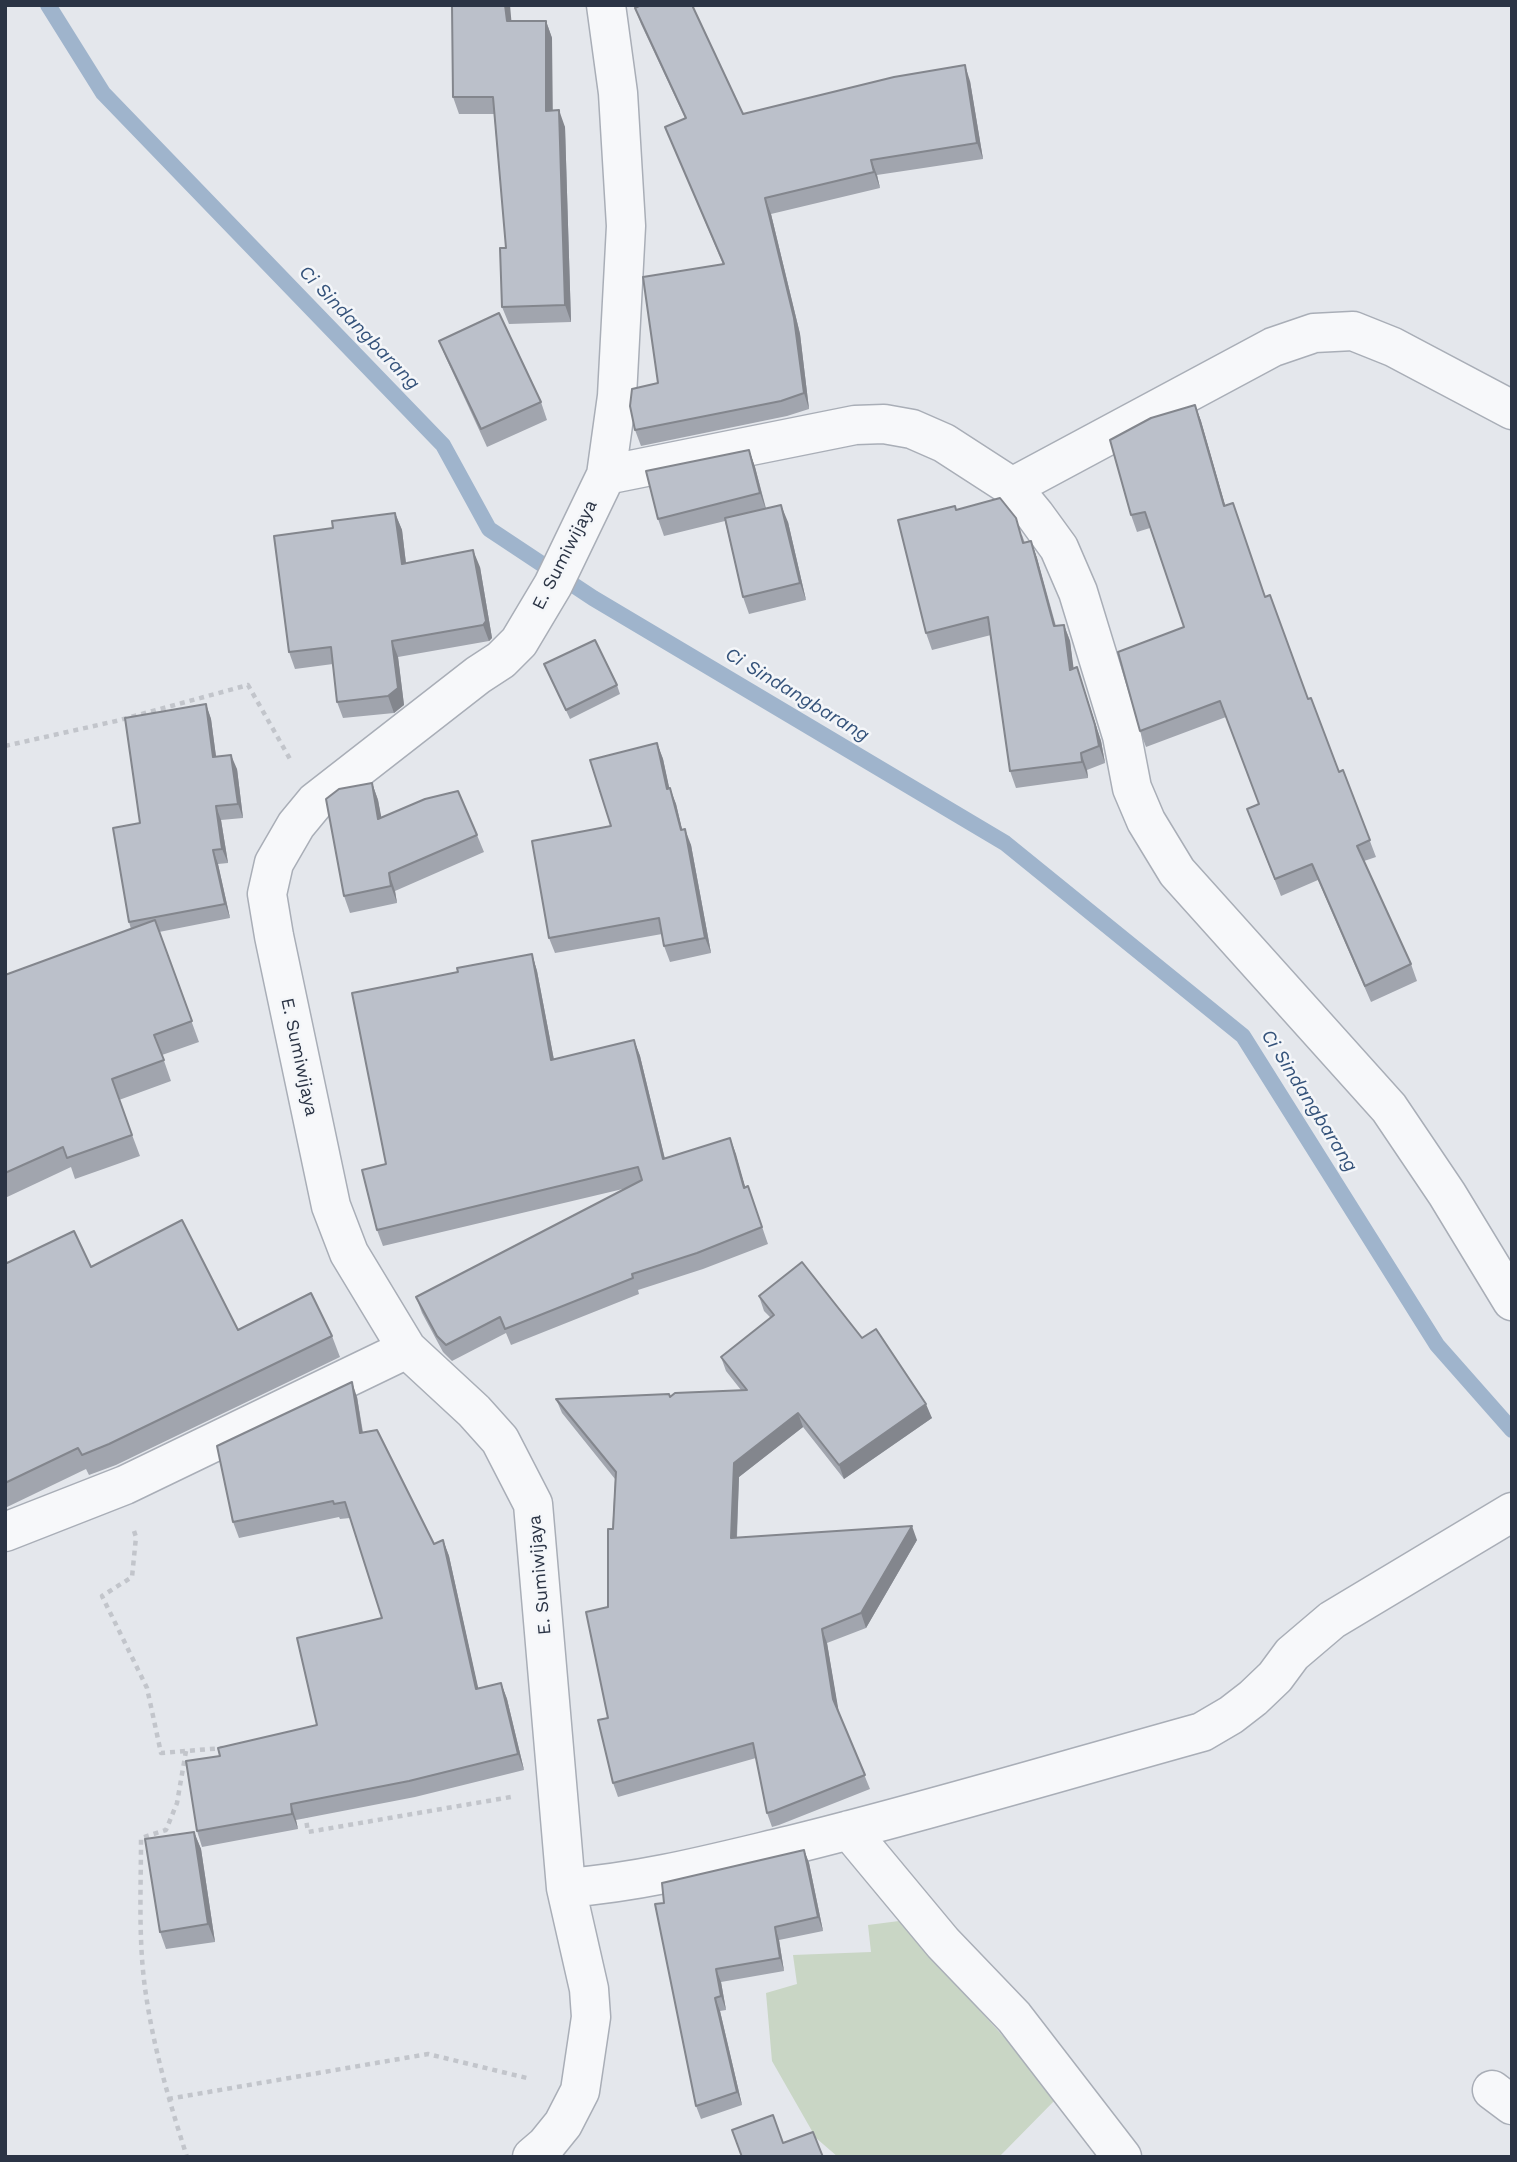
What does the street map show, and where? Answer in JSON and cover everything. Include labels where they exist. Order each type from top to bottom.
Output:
[{"type":"street","name":"E. Sumiwijaya","points":[[544,2153],[564,2124],[580,2091],[591,2017],[589,1989],[566,1888],[533,1504],[500,1440],[474,1411],[407,1349],[349,1252],[331,1206],[267,894],[274,863],[296,825],[315,802],[501,660],[519,642],[553,585],[599,489],[617,396],[626,226],[618,93],[607,5]]},
{"type":"street","points":[[1012,487],[1273,347],[1314,333],[1353,331],[1393,347],[1512,410]]},
{"type":"street","points":[[599,489],[855,425],[884,424],[912,429],[944,443],[1012,487],[1059,548],[1078,592],[1122,736],[1132,788],[1146,821],[1177,872],[1389,1108],[1447,1194],[1512,1301]]},
{"type":"street","points":[[5,1532],[125,1485],[407,1349]]},
{"type":"street","points":[[566,1888],[615,1884],[660,1876],[849,1830],[1202,1732],[1253,1698],[1292,1654],[1332,1620],[1504,1517]]},
{"type":"street","points":[[849,1830],[943,1943],[1014,2017],[1122,2157]]},
{"type":"path","points":[[5,746],[116,721],[248,685],[315,802]]},
{"type":"path","points":[[125,1485],[136,1537],[132,1577],[102,1596],[147,1688],[160,1753],[225,1748]]},
{"type":"path","points":[[186,1751],[177,1803],[166,1830],[141,1838],[141,1935],[146,1995],[168,2099],[187,2157]]},
{"type":"path","points":[[304,1808],[308,1832],[559,1789]]},
{"type":"path","points":[[168,2099],[428,2054],[580,2091]]},
{"type":"green space","points":[[899,1921],[1058,2097],[999,2157],[838,2157],[816,2138],[772,2061],[766,1993],[797,1984],[793,1955],[871,1952],[868,1925]]},
{"type":"building","points":[[452,5],[505,5],[507,21],[546,21],[546,111],[559,110],[565,305],[502,307],[500,248],[506,248],[493,97],[453,97]]},
{"type":"building","points":[[641,5],[692,5],[743,114],[894,77],[965,65],[977,143],[871,160],[874,172],[765,198],[794,318],[804,393],[781,401],[635,430],[630,406],[632,389],[658,383],[643,277],[724,264],[665,127],[686,118],[635,8]]},
{"type":"building","points":[[499,313],[541,402],[481,429],[439,341]]},
{"type":"building","points":[[1195,405],[1224,506],[1233,503],[1265,597],[1270,595],[1308,699],[1311,698],[1339,772],[1343,770],[1370,840],[1357,846],[1411,964],[1365,986],[1312,864],[1275,879],[1247,809],[1259,804],[1220,701],[1140,731],[1118,652],[1184,627],[1145,512],[1131,515],[1110,440],[1151,418]]},
{"type":"building","points":[[749,450],[760,493],[658,519],[646,471]]},
{"type":"building","points":[[1000,498],[1016,518],[1023,543],[1031,541],[1054,626],[1064,625],[1070,670],[1077,667],[1099,746],[1081,753],[1082,762],[1010,771],[988,617],[926,633],[898,520],[955,506],[956,510]]},
{"type":"building","points":[[781,505],[800,583],[743,597],[725,518]]},
{"type":"building","points":[[395,513],[402,564],[473,550],[486,621],[483,625],[392,641],[398,688],[388,696],[337,702],[331,647],[289,652],[274,536],[333,528],[332,521]]},
{"type":"building","points":[[595,640],[617,685],[566,710],[544,664]]},
{"type":"building","points":[[206,704],[213,757],[231,755],[238,804],[216,806],[222,849],[213,850],[225,904],[129,922],[113,828],[140,823],[125,718]]},
{"type":"building","points":[[657,743],[667,789],[670,788],[681,830],[685,829],[705,938],[664,946],[659,918],[549,938],[532,841],[611,826],[590,760]]},
{"type":"building","points":[[372,783],[378,819],[425,799],[458,791],[477,835],[389,873],[391,886],[344,896],[326,799],[339,789]]},
{"type":"building","points":[[155,920],[192,1021],[154,1035],[164,1060],[112,1079],[132,1135],[67,1158],[63,1147],[5,1173],[5,975]]},
{"type":"building","points":[[532,954],[551,1060],[634,1040],[663,1159],[730,1138],[744,1188],[748,1186],[762,1227],[697,1253],[632,1274],[633,1278],[505,1329],[500,1317],[446,1345],[437,1336],[416,1297],[642,1180],[638,1167],[377,1230],[362,1170],[386,1164],[352,993],[458,972],[457,968]]},
{"type":"building","points":[[182,1220],[238,1330],[311,1293],[332,1336],[109,1444],[82,1455],[78,1448],[5,1483],[5,1260],[7,1263],[74,1231],[91,1267]]},
{"type":"building","points":[[802,1262],[862,1338],[876,1329],[926,1404],[839,1465],[798,1413],[734,1463],[731,1538],[912,1526],[861,1613],[822,1629],[833,1699],[865,1775],[767,1813],[753,1743],[613,1783],[598,1720],[608,1718],[586,1612],[608,1607],[608,1529],[613,1529],[616,1472],[556,1399],[669,1394],[670,1397],[675,1393],[747,1390],[721,1357],[774,1315],[759,1296]]},
{"type":"building","points":[[352,1382],[360,1433],[377,1430],[434,1544],[443,1540],[476,1689],[501,1683],[518,1754],[409,1781],[291,1804],[292,1814],[197,1831],[186,1761],[220,1756],[218,1748],[317,1725],[297,1638],[382,1618],[345,1502],[334,1504],[333,1501],[233,1522],[217,1446]]},
{"type":"building","points":[[194,1832],[208,1924],[160,1932],[145,1839]]},
{"type":"building","points":[[804,1850],[818,1917],[775,1927],[780,1958],[716,1969],[721,1996],[715,1998],[737,2092],[696,2106],[655,1904],[664,1903],[662,1883]]},
{"type":"building","points":[[773,2115],[783,2143],[813,2132],[823,2157],[742,2157],[732,2130]]},
{"type":"waterway","name":"Ci Sindangbarang","points":[[48,5],[103,93],[443,445],[489,529],[593,598],[1005,843],[1243,1036],[1437,1345],[1512,1430]]}]
